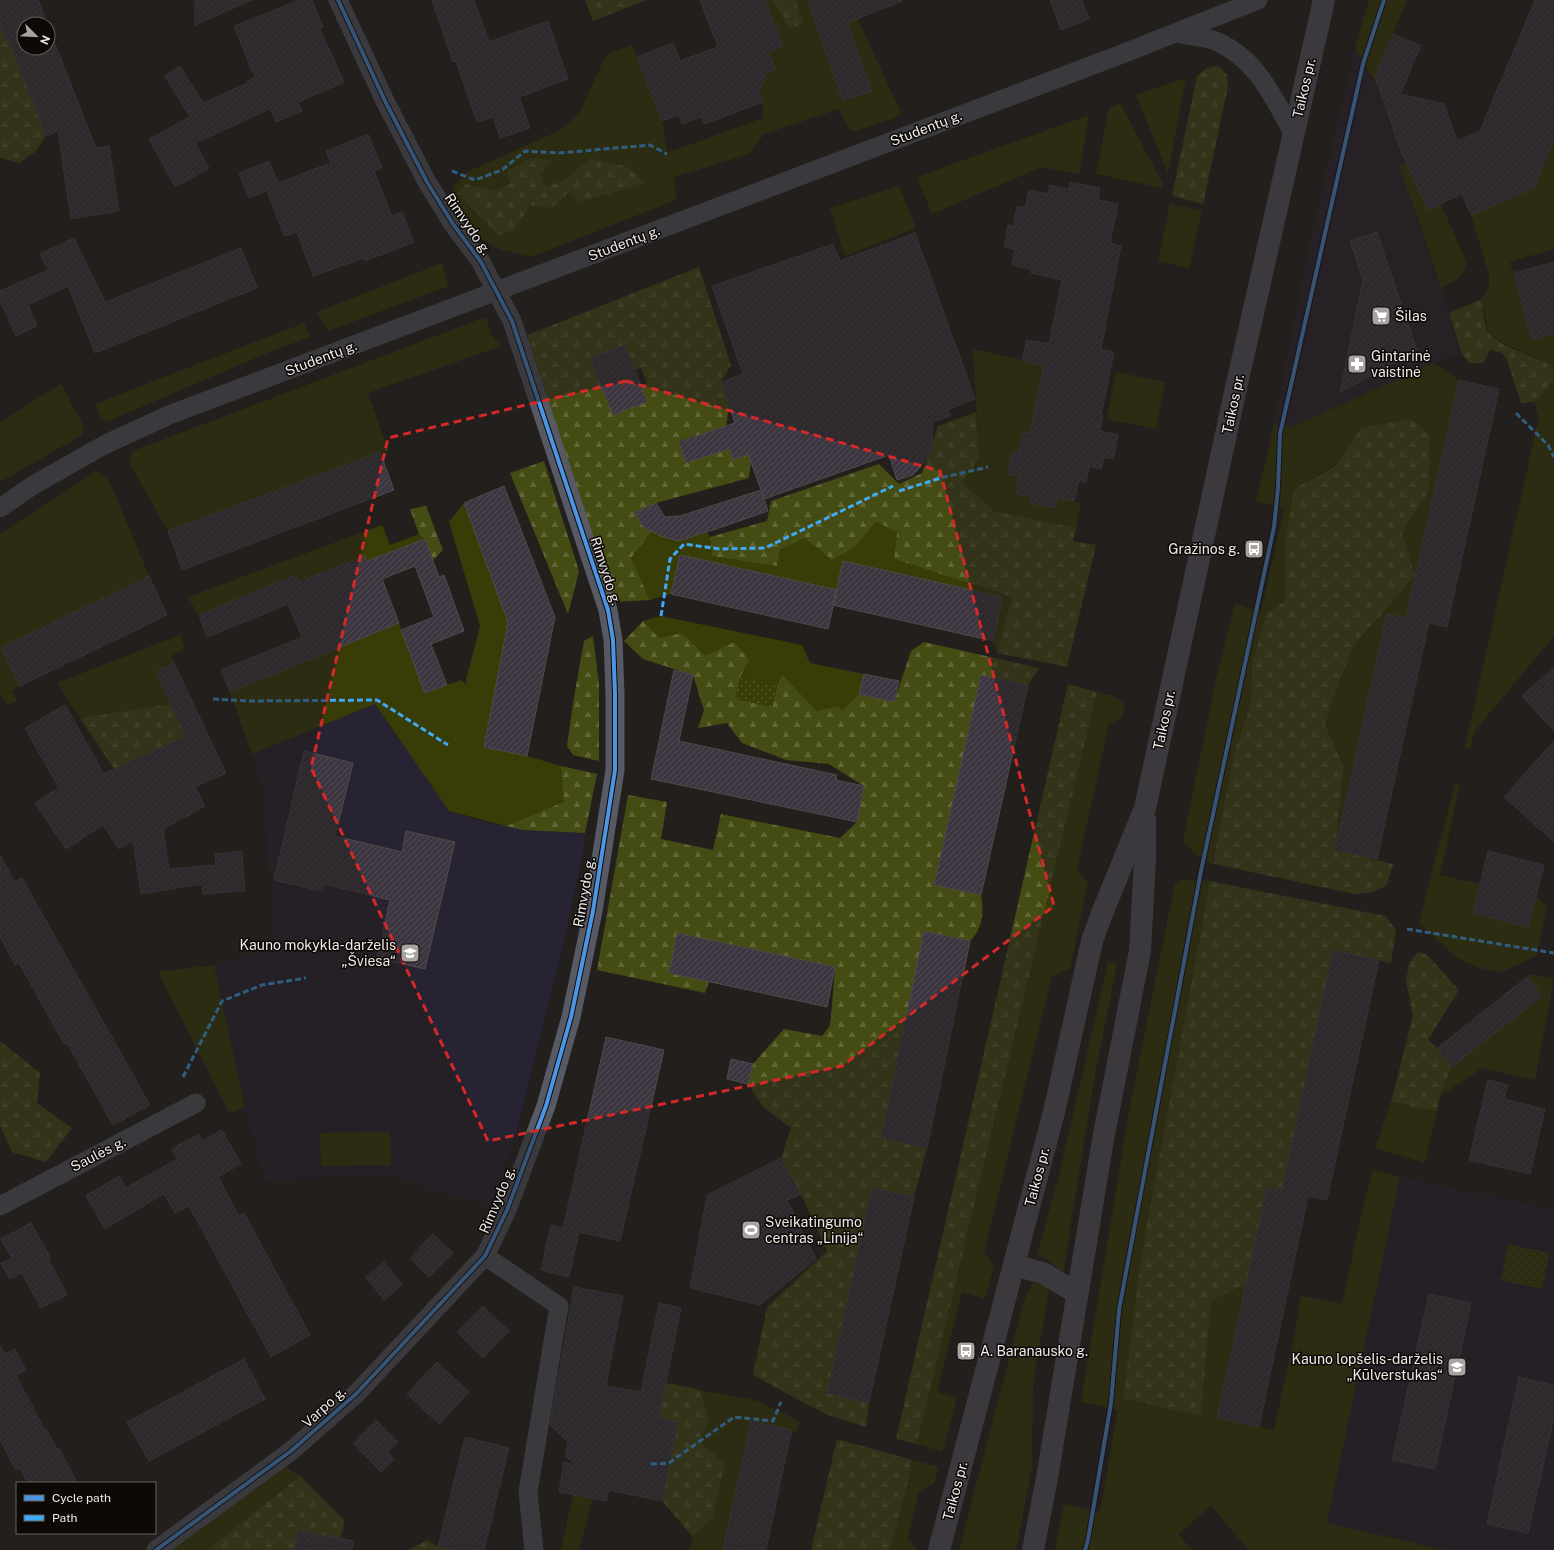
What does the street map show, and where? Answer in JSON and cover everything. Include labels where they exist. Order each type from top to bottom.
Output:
[{"type":"main road","name":"Taikos pr.","points":[[939,1550],[1054,1112],[1092,941],[1145,808],[1293,133],[1324,0]]},
{"type":"main road","name":"Taikos pr.","points":[[1033,1550],[1047,1478],[1104,1134],[1140,951],[1145,859],[1145,808]]},
{"type":"main road","points":[[1014,1265],[1042,1273],[1077,1293]]},
{"type":"street","name":"Rimvydo g.","points":[[338,0],[385,101],[427,182],[453,224],[481,262],[512,321],[608,610],[613,640],[615,770],[593,911],[571,1017],[546,1106],[507,1210],[485,1256]]},
{"type":"street","name":"Studentų g.","points":[[0,508],[32,486],[104,445],[169,416],[1176,33],[1258,0]]},
{"type":"street","points":[[1176,33],[1216,41],[1234,51],[1255,69],[1272,93],[1293,133]]},
{"type":"street","name":"Saulės g.","points":[[0,1206],[196,1103]]},
{"type":"street","points":[[485,1256],[559,1306],[528,1492],[534,1550]]},
{"type":"street","name":"Varpo g.","points":[[156,1550],[291,1451],[350,1399],[485,1256]]},
{"type":"highlighted area","points":[[626,381],[940,471],[1054,906],[842,1066],[488,1141],[311,768],[388,438]]},
{"type":"shaded area","points":[[1355,48],[1380,90],[1401,151],[1408,163],[1417,215],[1462,354],[1434,363],[1289,428],[1274,425],[1313,227]]},
{"type":"shaded area","name":"Kauno mokykla-darželis „Šviesa“","points":[[375,704],[449,811],[471,818],[523,830],[585,833],[584,849],[560,958],[514,1143],[490,1207],[388,1175],[264,1180],[247,1115],[214,965],[275,948],[263,790],[252,754]]},
{"type":"shaded area","name":"Kauno lopšelis-darželis „Kūlverstukas“","points":[[1400,1177],[1554,1210],[1554,1550],[1445,1550],[1327,1523]]},
{"type":"green space","points":[[585,0],[647,0],[593,21]]},
{"type":"green space","points":[[765,0],[773,0],[789,29],[804,23],[795,0],[849,0],[901,113],[897,117],[854,132],[849,129],[839,109],[764,134],[749,154],[674,177],[676,200],[531,257],[499,249],[478,237],[450,194],[455,185],[469,171],[552,134],[564,127],[580,112],[606,55],[632,45],[662,121],[667,153],[763,118],[763,102],[759,92],[767,72],[775,69],[768,52],[783,46]],"holes":[[[590,158],[552,208],[529,205],[514,231],[465,184],[496,191],[511,183],[507,173],[541,175],[547,187],[566,179]]]},
{"type":"green space","points":[[773,0],[795,0],[804,23],[789,29]]},
{"type":"green space","points":[[1369,0],[1407,0],[1382,59],[1380,90],[1355,48]]},
{"type":"green space","points":[[0,26],[5,39],[8,39],[46,136],[35,152],[19,163],[0,158]]},
{"type":"green space","points":[[1219,66],[1227,75],[1228,87],[1203,204],[1172,196],[1197,76],[1207,68]]},
{"type":"green space","points":[[1186,78],[1168,173],[1136,95]]},
{"type":"green space","points":[[1120,103],[1163,184],[1162,188],[1096,174],[1109,108]]},
{"type":"green space","points":[[1089,115],[1079,174],[1042,167],[932,214],[917,177]]},
{"type":"green space","points":[[1554,139],[1554,249],[1510,262],[1532,340],[1554,334],[1554,381],[1542,360],[1499,341],[1488,332],[1482,299],[1489,286],[1489,275],[1471,215],[1534,188]]},
{"type":"green space","points":[[531,158],[552,160],[541,175],[547,187],[566,179],[590,158],[625,166],[646,182],[580,202],[569,192],[552,208],[530,205],[514,231],[498,235],[458,193],[465,184],[496,191],[511,183],[506,172]]},
{"type":"green space","points":[[1408,163],[1428,210],[1441,204],[1466,261],[1464,271],[1461,275],[1454,281],[1441,288],[1417,215],[1399,168]]},
{"type":"green space","points":[[899,186],[916,228],[845,256],[830,208]]},
{"type":"green space","points":[[1170,204],[1202,211],[1189,268],[1158,261]]},
{"type":"green space","points":[[442,263],[448,286],[328,331],[317,312]]},
{"type":"green space","points":[[699,267],[731,365],[721,382],[729,404],[725,437],[733,460],[752,453],[749,478],[656,503],[635,512],[643,527],[652,531],[631,558],[650,600],[612,602],[527,335]],"holes":[[[625,345],[635,370],[641,368],[647,383],[641,386],[647,401],[613,415],[590,359]],[[714,430],[686,463],[679,441]]]},
{"type":"green space","points":[[1482,299],[1486,327],[1494,338],[1509,347],[1537,358],[1552,366],[1554,381],[1534,402],[1521,403],[1507,360],[1502,353],[1490,350],[1483,363],[1469,363],[1462,354],[1449,313]]},
{"type":"green space","points":[[483,318],[487,320],[491,335],[501,346],[368,393],[388,451],[380,452],[168,531],[129,462],[133,451]]},
{"type":"green space","points":[[304,323],[311,337],[281,347],[106,422],[101,418],[95,404]]},
{"type":"green space","points":[[973,349],[1044,365],[1030,433],[1023,432],[1019,453],[1012,452],[1007,473],[1019,476],[1016,494],[1031,497],[1030,503],[1055,508],[1057,498],[1081,503],[1076,528],[994,511],[963,483],[979,457]]},
{"type":"green space","points":[[1434,363],[1459,380],[1406,618],[1387,614],[1335,850],[1344,767],[1325,725],[1333,698],[1354,645],[1415,576],[1402,533],[1430,489],[1429,434],[1411,419],[1361,428],[1336,464],[1294,489],[1285,540],[1285,601],[1266,614],[1252,664],[1251,704],[1234,753],[1216,846],[1214,864],[1209,862],[1197,855],[1183,841],[1216,679],[1235,604],[1261,612],[1284,509],[1256,501],[1274,425],[1289,428]]},
{"type":"green space","points":[[1116,372],[1165,382],[1156,429],[1107,419]]},
{"type":"green space","points":[[1554,381],[1554,636],[1474,732],[1470,749],[1465,747],[1539,417],[1534,402]]},
{"type":"green space","points":[[61,384],[83,425],[82,435],[0,482],[0,422]]},
{"type":"green space","points":[[976,412],[979,457],[963,483],[994,511],[1076,528],[1073,541],[1096,545],[1067,667],[997,653],[1012,597],[894,559],[897,532],[876,522],[855,547],[832,560],[805,538],[780,550],[777,566],[712,556],[710,537],[767,521],[771,501],[879,464],[899,484],[922,473],[938,426]]},
{"type":"green space","points":[[1411,419],[1429,434],[1430,489],[1402,533],[1415,576],[1354,645],[1333,698],[1325,725],[1344,767],[1335,850],[1393,864],[1387,885],[1374,892],[1354,894],[1214,864],[1216,846],[1234,753],[1251,704],[1252,664],[1266,614],[1285,601],[1285,540],[1294,489],[1335,466],[1361,428]]},
{"type":"green space","points":[[544,461],[579,571],[568,614],[510,473]]},
{"type":"green space","points":[[96,471],[106,478],[111,485],[149,576],[1,648],[20,686],[11,691],[18,701],[7,705],[0,695],[0,534]]},
{"type":"green space","points":[[464,503],[508,622],[484,746],[561,766],[565,802],[506,826],[449,811],[375,704],[252,754],[230,692],[399,623],[425,693],[461,680],[467,685],[466,680],[480,626],[449,522]]},
{"type":"green space","points":[[426,506],[443,550],[433,560],[425,539],[419,534],[410,509]]},
{"type":"green space","points":[[876,522],[897,532],[894,559],[1012,597],[997,653],[993,641],[1002,597],[843,561],[837,590],[680,555],[671,594],[650,600],[631,558],[652,531],[675,540],[707,532],[710,537],[712,556],[777,566],[780,550],[805,538],[855,547]]},
{"type":"green space","points":[[382,525],[390,545],[419,534],[425,539],[375,558],[372,575],[364,556],[299,582],[296,575],[198,615],[188,597]]},
{"type":"green space","points":[[661,616],[802,645],[810,663],[864,674],[859,694],[842,711],[838,706],[817,711],[782,676],[777,686],[740,677],[749,660],[706,656],[682,633],[659,638],[643,621]]},
{"type":"green space","points":[[643,621],[659,638],[682,633],[706,656],[734,642],[749,660],[740,677],[772,707],[777,686],[782,675],[817,711],[838,706],[842,711],[859,694],[894,702],[911,651],[924,642],[1039,668],[1028,685],[981,675],[934,885],[981,895],[982,920],[978,931],[970,941],[924,931],[881,1138],[927,1148],[914,1197],[872,1188],[828,1393],[869,1403],[866,1427],[825,1414],[753,1375],[767,1307],[827,1251],[801,1194],[781,1158],[791,1128],[763,1107],[748,1084],[753,1064],[784,1029],[822,1036],[829,1027],[835,967],[678,933],[669,973],[709,981],[705,993],[597,970],[628,795],[667,802],[661,839],[713,850],[721,814],[840,838],[857,822],[864,786],[829,764],[786,760],[742,743],[727,723],[698,728],[704,710],[693,675],[643,659],[624,641]]},
{"type":"green space","points":[[180,635],[185,648],[171,656],[174,663],[156,672],[170,704],[80,718],[57,683]]},
{"type":"green space","points":[[593,636],[599,684],[599,761],[573,755],[567,746],[584,641]]},
{"type":"green space","points":[[740,677],[777,686],[772,707],[735,699]]},
{"type":"green space","points":[[1068,684],[1097,692],[917,1444],[896,1439]]},
{"type":"green space","points":[[1097,692],[1116,698],[1125,706],[1122,718],[1109,724],[1077,869],[1088,883],[1070,969],[1052,976],[984,1252],[994,1266],[985,1299],[962,1292],[937,1392],[957,1398],[943,1450],[940,1451],[917,1444]]},
{"type":"green space","points":[[170,704],[186,736],[114,769],[80,718]]},
{"type":"green space","points":[[561,766],[597,774],[585,833],[523,830],[506,826],[564,802]]},
{"type":"green space","points":[[1460,783],[1440,875],[1480,884],[1473,913],[1528,927],[1536,897],[1547,907],[1536,956],[1502,972],[1479,968],[1456,957],[1419,923],[1455,784]]},
{"type":"green space","points":[[1181,880],[1210,881],[1142,1251],[1123,1397],[1201,1416],[1211,1301],[1246,1284],[1217,1418],[1274,1430],[1293,1343],[1301,1296],[1342,1304],[1365,1198],[1373,1170],[1400,1177],[1327,1523],[1445,1550],[1249,1550],[1211,1506],[1178,1534],[1192,1550],[1055,1550],[1064,1504],[1100,1512],[1118,1410],[1081,1402],[1130,1106],[1175,883]]},
{"type":"green space","points":[[1210,881],[1385,916],[1396,930],[1391,963],[1333,950],[1282,1190],[1267,1187],[1246,1284],[1211,1301],[1201,1416],[1123,1398],[1142,1251]]},
{"type":"green space","points":[[1418,952],[1425,954],[1430,958],[1459,990],[1428,1040],[1437,1048],[1452,1067],[1440,1096],[1437,1111],[1391,1102],[1413,1016],[1406,981],[1409,963]]},
{"type":"green space","points":[[1108,962],[1117,964],[1095,1075],[1063,1273],[1049,1260],[1037,1256],[1061,1167]]},
{"type":"green space","points":[[214,965],[245,1107],[230,1114],[158,972]]},
{"type":"green space","points":[[1531,974],[1554,979],[1535,1080],[1482,1068],[1440,1096],[1452,1067],[1542,996],[1527,977]]},
{"type":"green space","points":[[0,1041],[40,1073],[37,1103],[72,1128],[46,1162],[12,1152],[0,1126]]},
{"type":"green space","points":[[1391,1102],[1437,1111],[1425,1163],[1375,1148]]},
{"type":"green space","points":[[390,1132],[391,1165],[321,1166],[320,1133]]},
{"type":"green space","points":[[1508,1244],[1550,1253],[1542,1289],[1501,1280]]},
{"type":"green space","points":[[1033,1282],[1043,1284],[1049,1290],[1033,1384],[1032,1467],[1016,1550],[959,1550],[1025,1298]]},
{"type":"green space","points":[[668,1383],[700,1390],[709,1417],[700,1442],[725,1464],[712,1519],[693,1537],[662,1501],[666,1479],[659,1418],[665,1386]]},
{"type":"green space","points":[[700,1390],[758,1401],[799,1421],[797,1432],[751,1421],[723,1550],[689,1550],[693,1537],[712,1519],[700,1442],[709,1417]]},
{"type":"green space","points":[[837,1439],[912,1460],[907,1486],[890,1550],[811,1550]]},
{"type":"green space","points":[[912,1460],[939,1467],[934,1484],[919,1491],[907,1539],[917,1548],[916,1550],[890,1550],[907,1486]]},
{"type":"green space","points":[[286,1467],[300,1476],[207,1550],[170,1550]]},
{"type":"green space","points":[[300,1476],[345,1521],[340,1539],[294,1550],[207,1550]]},
{"type":"green space","points":[[573,1494],[593,1499],[579,1550],[561,1550]]},
{"type":"green space","points":[[427,1540],[438,1547],[452,1550],[409,1550]]},
{"type":"building","points":[[0,0],[38,0],[44,16],[16,16],[16,56],[56,56],[56,46],[96,148],[109,146],[119,211],[71,219],[58,131],[46,136],[8,39],[5,39],[0,26]]},
{"type":"building","points":[[195,0],[252,0],[195,25]]},
{"type":"building","points":[[299,0],[312,0],[323,27],[320,29],[344,82],[298,102],[302,111],[276,122],[270,109],[195,143],[209,168],[175,187],[149,139],[190,117],[165,76],[180,66],[203,103],[248,83],[247,81],[256,77],[252,71],[234,26]]},
{"type":"building","points":[[432,0],[474,0],[489,42],[548,21],[568,79],[519,97],[530,128],[500,138],[493,117],[477,122],[456,61],[453,62]]},
{"type":"building","points":[[700,0],[765,0],[783,46],[768,52],[775,69],[767,72],[759,92],[763,102],[704,124],[701,117],[682,124],[679,115],[662,121],[637,57],[673,43],[680,61],[718,47]]},
{"type":"building","points":[[807,0],[902,0],[847,23],[872,91],[843,100]]},
{"type":"building","points":[[1050,0],[1082,0],[1089,19],[1061,30]]},
{"type":"building","points":[[1535,0],[1554,0],[1554,139],[1534,188],[1471,215],[1462,194],[1428,210],[1401,151],[1375,76],[1393,34],[1421,46],[1400,94],[1444,104],[1457,141],[1480,131]]},
{"type":"building","points":[[368,134],[382,168],[374,171],[392,216],[402,212],[414,242],[365,261],[364,258],[313,276],[297,232],[284,236],[267,191],[249,198],[239,173],[269,161],[278,183],[331,163],[326,151]]},
{"type":"building","points":[[1070,182],[1100,188],[1098,200],[1118,204],[1110,243],[1121,246],[1101,349],[1114,352],[1101,416],[1103,416],[1100,431],[1118,435],[1113,459],[1104,457],[1101,469],[1089,466],[1086,482],[1079,481],[1074,501],[1057,498],[1055,508],[1030,503],[1031,497],[1016,494],[1019,476],[1007,474],[1012,452],[1019,453],[1023,431],[1030,433],[1044,365],[1022,361],[1027,340],[1049,344],[1062,280],[1031,273],[1031,269],[1012,265],[1015,249],[1004,247],[1008,225],[1013,226],[1017,206],[1025,208],[1029,190],[1048,194],[1050,185],[1069,189]]},
{"type":"building","name":"Šilas","points":[[1377,232],[1417,351],[1340,392],[1363,280],[1350,241]]},
{"type":"building","points":[[915,233],[975,399],[948,410],[951,416],[933,422],[932,449],[923,464],[913,475],[897,480],[889,455],[764,499],[768,511],[678,541],[661,536],[643,527],[635,512],[656,503],[665,517],[680,516],[761,490],[748,454],[733,460],[729,449],[686,463],[679,442],[735,423],[721,382],[743,374],[712,286],[833,244],[840,261]]},
{"type":"building","points":[[74,238],[105,302],[241,248],[257,288],[95,353],[68,286],[28,305],[37,326],[16,336],[0,300],[0,291],[48,270],[40,254]]},
{"type":"building","points":[[1554,262],[1554,334],[1532,340],[1514,273]]},
{"type":"building","points":[[625,345],[647,402],[613,415],[590,358]]},
{"type":"building","points":[[1459,380],[1499,389],[1447,627],[1429,623],[1377,859],[1335,850],[1387,614],[1406,618]]},
{"type":"building","points":[[380,452],[394,490],[182,570],[168,531]]},
{"type":"building","points":[[504,486],[555,617],[527,756],[484,747],[508,622],[464,503]]},
{"type":"building","points":[[425,539],[439,577],[444,575],[464,631],[431,644],[447,685],[425,693],[401,630],[434,617],[415,566],[382,579],[399,623],[230,692],[221,670],[302,637],[288,604],[207,637],[199,615],[296,575],[299,582],[365,556],[367,561]]},
{"type":"building","points":[[680,555],[837,590],[828,629],[671,594]]},
{"type":"building","points":[[843,561],[1002,597],[993,641],[833,605]]},
{"type":"building","points":[[149,576],[167,615],[20,686],[1,648]]},
{"type":"building","points":[[174,663],[226,773],[195,787],[205,806],[163,829],[169,869],[216,865],[215,854],[242,851],[245,891],[203,894],[202,884],[141,894],[133,840],[119,849],[103,825],[66,849],[35,803],[59,788],[25,728],[65,705],[104,774],[186,736],[156,672]]},
{"type":"building","points":[[1554,667],[1554,731],[1522,696]]},
{"type":"building","points":[[674,670],[693,675],[679,741],[837,775],[836,780],[864,786],[857,822],[651,779]]},
{"type":"building","points":[[864,674],[899,681],[894,702],[859,694]]},
{"type":"building","points":[[981,675],[1028,685],[981,895],[934,885]]},
{"type":"building","points":[[1554,741],[1554,842],[1504,797]]},
{"type":"building","points":[[304,751],[353,763],[335,836],[402,852],[406,831],[455,842],[425,969],[377,958],[390,900],[324,884],[322,891],[274,880]]},
{"type":"building","points":[[1488,851],[1544,865],[1528,927],[1473,913]]},
{"type":"building","points":[[0,855],[15,882],[22,878],[150,1105],[113,1125],[67,1043],[64,1044],[19,963],[15,965],[0,937]]},
{"type":"building","points":[[924,931],[970,941],[927,1148],[881,1138]]},
{"type":"building","points":[[677,933],[835,967],[827,1007],[669,973]]},
{"type":"building","points":[[1333,950],[1379,960],[1327,1200],[1308,1196],[1259,1427],[1217,1418],[1267,1187],[1282,1190]]},
{"type":"building","points":[[1527,977],[1542,996],[1452,1067],[1437,1048]]},
{"type":"building","points":[[606,1037],[664,1050],[620,1241],[579,1232],[569,1277],[541,1270],[551,1225],[563,1228]]},
{"type":"building","points":[[731,1059],[753,1064],[748,1084],[727,1079]]},
{"type":"building","points":[[1488,1080],[1508,1085],[1504,1099],[1545,1109],[1530,1174],[1469,1160]]},
{"type":"building","points":[[222,1130],[241,1164],[218,1177],[239,1216],[244,1213],[310,1335],[271,1357],[189,1206],[175,1213],[164,1194],[105,1229],[86,1196],[119,1176],[126,1188],[177,1159],[172,1149],[199,1134],[202,1141]]},
{"type":"building","name":"Sveikatingumo centras „Linija“","points":[[781,1158],[801,1194],[787,1200],[816,1259],[760,1305],[690,1288],[707,1195]]},
{"type":"building","points":[[872,1188],[914,1197],[869,1403],[827,1393]]},
{"type":"building","points":[[31,1223],[50,1257],[48,1258],[67,1295],[41,1308],[22,1273],[10,1279],[1,1263],[12,1258],[1,1239]]},
{"type":"building","points":[[433,1234],[453,1253],[429,1277],[410,1258]]},
{"type":"building","points":[[384,1262],[402,1285],[384,1300],[366,1277]]},
{"type":"building","points":[[574,1287],[623,1296],[606,1386],[641,1392],[659,1303],[681,1308],[659,1418],[678,1422],[662,1501],[609,1490],[606,1501],[559,1492],[564,1462],[576,1465],[565,1456],[568,1442],[550,1425]]},
{"type":"building","points":[[1429,1294],[1471,1303],[1435,1469],[1392,1460]]},
{"type":"building","points":[[483,1306],[509,1331],[483,1358],[457,1332]]},
{"type":"building","points":[[0,1346],[5,1354],[15,1349],[26,1370],[16,1375],[45,1431],[47,1430],[57,1449],[59,1448],[76,1482],[27,1482],[20,1468],[16,1470],[0,1440]]},
{"type":"building","points":[[244,1359],[265,1399],[149,1461],[127,1422]]},
{"type":"building","points":[[437,1362],[469,1392],[439,1424],[407,1394]]},
{"type":"building","points":[[1519,1377],[1554,1385],[1554,1417],[1528,1533],[1487,1524]]},
{"type":"building","points":[[376,1420],[398,1442],[387,1452],[394,1459],[381,1472],[353,1443]]},
{"type":"building","points":[[751,1421],[792,1430],[766,1550],[723,1550]]},
{"type":"building","points":[[465,1437],[509,1448],[484,1550],[452,1550],[438,1547]]},
{"type":"building","points":[[298,1530],[353,1541],[352,1550],[294,1550]]},
{"type":"marked path","points":[[452,171],[475,180],[502,170],[525,151],[559,153],[650,145],[667,154]]},
{"type":"marked path","points":[[1516,413],[1548,445],[1554,457]]},
{"type":"marked path","points":[[899,491],[944,477],[988,467]]},
{"type":"marked path","points":[[661,616],[670,559],[684,544],[720,549],[765,548],[893,486]]},
{"type":"marked path","points":[[213,699],[249,701],[377,700],[448,745]]},
{"type":"marked path","points":[[1407,929],[1554,953]]},
{"type":"marked path","points":[[183,1077],[222,1001],[262,985],[306,978]]},
{"type":"marked path","points":[[651,1464],[669,1463],[734,1417],[773,1421],[781,1402]]},
{"type":"cycle path","points":[[156,1550],[291,1451],[356,1394],[485,1256],[507,1210],[546,1106],[571,1017],[593,911],[615,770],[613,640],[608,610],[512,321],[481,262],[453,224],[427,182],[385,101],[338,0]]},
{"type":"cycle path","points":[[1085,1550],[1088,1540],[1111,1403],[1119,1310],[1201,871],[1274,527],[1278,488],[1280,434],[1363,64],[1384,0]]},
{"type":"place","name":"Šilas","points":[[1381,316]]},
{"type":"place","name":"Gintarinė vaistinė","points":[[1357,364]]},
{"type":"place","name":"Gražinos g.","points":[[1254,549]]},
{"type":"place","name":"Kauno mokykla-darželis „Šviesa“","points":[[410,953]]},
{"type":"place","name":"Sveikatingumo centras „Linija“","points":[[751,1230]]},
{"type":"place","name":"A. Baranausko g.","points":[[966,1351]]},
{"type":"place","name":"Kauno lopšelis-darželis „Kūlverstukas“","points":[[1457,1367]]}]
